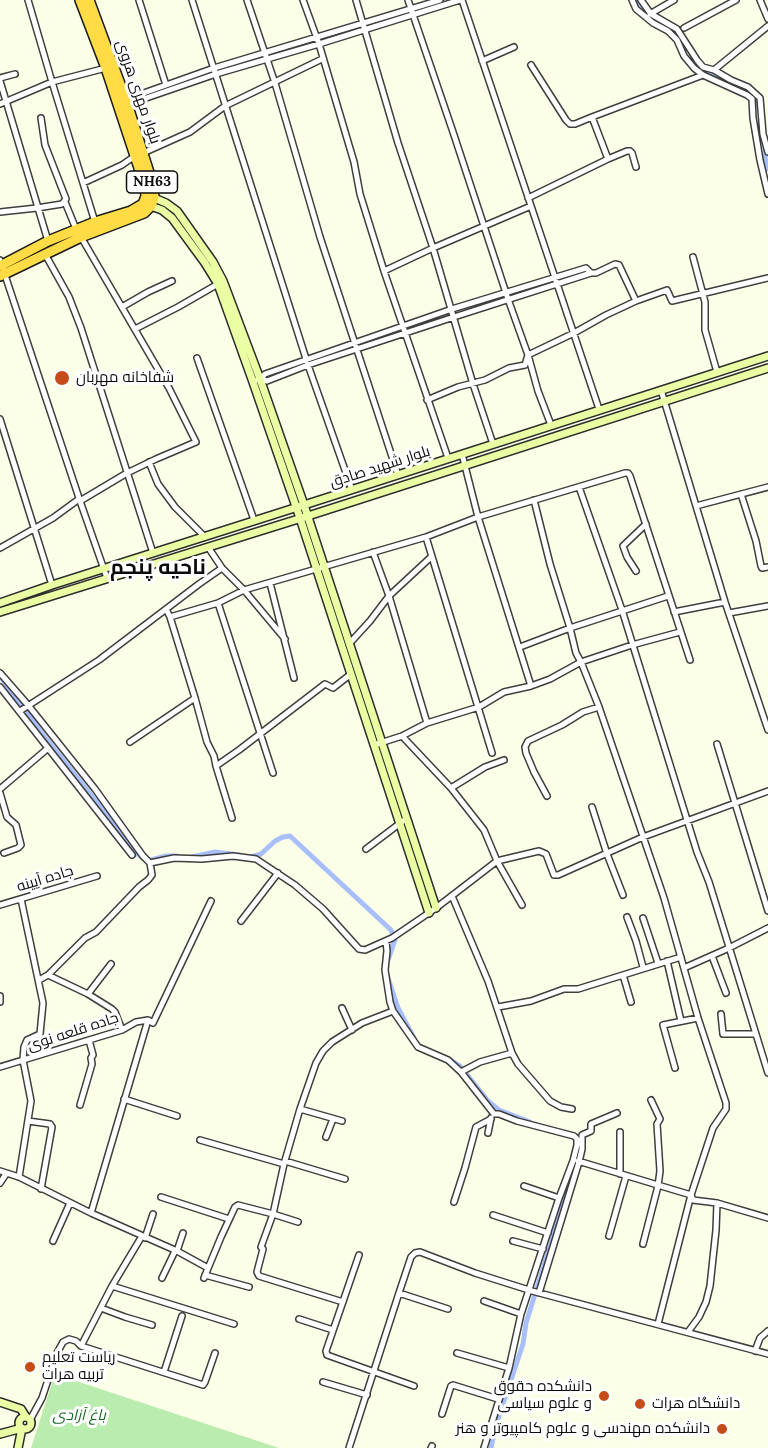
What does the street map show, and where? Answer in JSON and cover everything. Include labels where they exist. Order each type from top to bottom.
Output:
[{"type":"highway","name":"بلوار مهری هروی","points":[[80,0],[122,104]]},
{"type":"highway","name":"بلوار مهری هروی","points":[[89,0],[139,155],[149,201]]},
{"type":"highway","name":"NH63","points":[[1,268],[45,254],[95,222],[131,211],[149,201]]},
{"type":"highway","name":"NH63","points":[[1,268],[48,241],[144,213],[149,201]]},
{"type":"main road","points":[[149,201],[172,218],[218,284],[257,381]]},
{"type":"main road","points":[[149,201],[166,203],[177,211],[213,262],[223,281],[300,507],[324,566],[429,912]]},
{"type":"main road","name":"بلوار شهید صادق","points":[[0,603],[768,356]]},
{"type":"main road","name":"بلوار شهید صادق","points":[[0,612],[768,368]]},
{"type":"main road","points":[[304,517],[316,569],[351,674],[378,743]]},
{"type":"main road","points":[[403,821],[436,908]]},
{"type":"main road","points":[[0,1402],[21,1409],[25,1423],[20,1447]]},
{"type":"main road","points":[[2,1432],[25,1423]]},
{"type":"main road","points":[[2,1432],[16,1437],[20,1447]]},
{"type":"street","points":[[28,0],[95,222]]},
{"type":"street","points":[[139,0],[166,85]]},
{"type":"street","points":[[192,0],[308,366],[352,490]]},
{"type":"street","points":[[247,0],[275,83],[320,237],[398,475]]},
{"type":"street","points":[[303,0],[318,41],[354,162],[360,194],[384,271],[448,458]]},
{"type":"street","points":[[356,0],[398,143],[493,444]]},
{"type":"street","points":[[408,0],[551,425]]},
{"type":"street","points":[[412,12],[440,0]]},
{"type":"street","points":[[122,104],[166,85],[412,12],[461,0],[599,409]]},
{"type":"street","points":[[632,0],[636,9],[677,40],[684,56],[694,68],[703,75],[752,99],[760,160],[768,194]]},
{"type":"street","points":[[641,0],[648,16],[677,28],[703,67],[748,87],[760,98],[762,125],[768,152]]},
{"type":"street","points":[[648,16],[674,0]]},
{"type":"street","points":[[684,28],[736,0]]},
{"type":"street","points":[[760,0],[766,9],[768,19]]},
{"type":"street","points":[[714,70],[768,26]]},
{"type":"street","points":[[482,61],[514,47]]},
{"type":"street","points":[[83,183],[190,132],[225,106],[322,59]]},
{"type":"street","points":[[531,65],[570,124],[703,75]]},
{"type":"street","points":[[3,103],[51,82],[106,68]]},
{"type":"street","points":[[122,104],[215,71]]},
{"type":"street","points":[[15,74],[0,79],[3,103],[48,241]]},
{"type":"street","points":[[592,117],[608,159]]},
{"type":"street","points":[[0,548],[127,473],[196,442],[169,388],[78,233],[45,145],[41,118]]},
{"type":"street","points":[[528,198],[608,159],[630,151],[636,167]]},
{"type":"street","points":[[0,212],[65,202]]},
{"type":"street","points":[[384,271],[531,206]]},
{"type":"street","points":[[45,254],[69,297],[81,328],[153,553]]},
{"type":"street","points":[[693,257],[705,302],[705,330],[717,372]]},
{"type":"street","points":[[257,381],[267,381],[508,299],[596,273],[617,264],[636,301]]},
{"type":"street","points":[[1,268],[79,500],[108,578]]},
{"type":"street","points":[[257,381],[265,374],[452,309],[586,268],[591,273]]},
{"type":"street","points":[[427,400],[458,387],[486,380],[500,371],[525,365],[528,355],[606,315],[666,290],[672,301],[768,278]]},
{"type":"street","points":[[122,307],[172,281]]},
{"type":"street","points":[[135,329],[218,284]]},
{"type":"street","points":[[197,358],[254,520]]},
{"type":"street","points":[[661,390],[725,602],[768,730]]},
{"type":"street","points":[[0,419],[52,585]]},
{"type":"street","points":[[462,454],[478,517],[531,686]]},
{"type":"street","points":[[149,462],[158,484],[175,507],[205,537]]},
{"type":"street","points":[[170,617],[218,603],[244,590],[426,537],[478,517],[625,472],[628,473],[646,524],[690,660]]},
{"type":"street","points":[[579,487],[622,610],[768,1073]]},
{"type":"street","points":[[696,506],[768,487]]},
{"type":"street","points":[[741,494],[756,541],[760,566],[768,567]]},
{"type":"street","points":[[534,500],[576,653],[599,707],[664,898],[698,1018],[726,1103],[726,1109],[713,1128],[691,1195],[658,1324]]},
{"type":"street","points":[[636,572],[622,546],[646,524]]},
{"type":"street","points":[[426,537],[492,753]]},
{"type":"street","points":[[208,547],[222,568],[244,590],[285,639]]},
{"type":"street","points":[[373,552],[389,596],[427,723]]},
{"type":"street","points":[[349,644],[389,596],[431,557]]},
{"type":"street","points":[[24,708],[99,660],[222,568]]},
{"type":"street","points":[[270,583],[294,678]]},
{"type":"street","points":[[519,647],[668,596]]},
{"type":"street","points":[[674,612],[725,602]]},
{"type":"street","points":[[218,603],[273,773]]},
{"type":"street","points":[[729,613],[768,606]]},
{"type":"street","points":[[166,609],[232,819]]},
{"type":"street","points":[[378,743],[402,736],[427,723],[479,707],[504,692],[550,679],[581,662],[680,632]]},
{"type":"street","points":[[0,673],[24,708],[47,749],[132,855]]},
{"type":"street","points":[[216,766],[326,684],[333,688],[351,674]]},
{"type":"street","points":[[0,687],[24,708],[95,789],[150,863],[152,875],[96,932],[85,938],[48,975],[39,980]]},
{"type":"street","points":[[130,742],[195,698]]},
{"type":"street","points":[[547,796],[526,753],[525,747],[528,741],[583,712],[599,707]]},
{"type":"street","points":[[402,736],[451,788],[484,830],[497,861],[522,905]]},
{"type":"street","points":[[717,744],[768,910]]},
{"type":"street","points":[[0,789],[47,749]]},
{"type":"street","points":[[451,788],[485,767],[504,760]]},
{"type":"street","points":[[85,796],[95,789]]},
{"type":"street","points":[[150,863],[174,858],[202,859],[233,856],[256,860],[278,873],[323,909],[359,949],[368,950],[391,938],[436,908],[497,861],[539,851],[546,854],[555,876],[643,837],[768,791]]},
{"type":"street","points":[[0,794],[6,814],[16,825],[21,845],[4,853]]},
{"type":"street","points":[[592,807],[623,894]]},
{"type":"street","points":[[366,849],[403,821]]},
{"type":"street","points":[[241,921],[278,873]]},
{"type":"street","name":"جاده آیینه","points":[[0,905],[97,876]]},
{"type":"street","points":[[452,896],[498,1007],[512,1053],[518,1064],[550,1101],[561,1107],[572,1109]]},
{"type":"street","points":[[19,1177],[31,1101],[23,1060],[27,1040],[40,1035],[43,1003],[21,899]]},
{"type":"street","points":[[91,1213],[124,1099],[151,1022],[211,901]]},
{"type":"street","points":[[627,917],[643,968]]},
{"type":"street","points":[[643,918],[658,963]]},
{"type":"street","points":[[684,968],[768,928]]},
{"type":"street","points":[[391,938],[384,970],[393,1011],[418,1047],[464,1070],[492,1117],[488,1134]]},
{"type":"street","points":[[712,956],[726,993]]},
{"type":"street","points":[[498,1007],[531,1001],[564,989],[578,988],[681,957]]},
{"type":"street","points":[[667,961],[681,1021]]},
{"type":"street","points":[[88,993],[111,964]]},
{"type":"street","points":[[48,975],[88,993],[116,1012],[122,1030]]},
{"type":"street","points":[[623,975],[631,1002]]},
{"type":"street","points":[[0,996],[0,1002]]},
{"type":"street","points":[[342,1008],[352,1030]]},
{"type":"street","points":[[343,1302],[259,1276],[257,1272],[263,1250],[261,1247],[273,1214],[300,1109],[316,1063],[332,1042],[362,1023],[393,1011]]},
{"type":"street","points":[[721,1014],[723,1034],[755,1034]]},
{"type":"street","points":[[675,1068],[663,1025],[698,1018]]},
{"type":"street","name":"جاده قلعه نوی","points":[[0,1067],[122,1030],[136,1022],[151,1022]]},
{"type":"street","points":[[80,1105],[92,1064],[93,1055],[89,1040]]},
{"type":"street","points":[[464,1070],[480,1062],[512,1053]]},
{"type":"street","points":[[124,1099],[177,1116]]},
{"type":"street","points":[[643,1244],[658,1186],[660,1161],[657,1124],[660,1120],[651,1100]]},
{"type":"street","points":[[300,1109],[342,1121]]},
{"type":"street","points":[[534,1291],[543,1249],[559,1198],[582,1149],[582,1135],[591,1131],[590,1124],[617,1113]]},
{"type":"street","points":[[454,1202],[476,1127],[492,1117],[499,1114],[574,1136],[577,1139],[576,1161],[534,1291],[521,1314],[509,1368],[484,1448]]},
{"type":"street","points":[[326,1137],[333,1119]]},
{"type":"street","points":[[28,1121],[50,1124],[52,1127],[41,1189]]},
{"type":"street","points":[[609,1236],[623,1175],[620,1132]]},
{"type":"street","points":[[200,1140],[345,1179]]},
{"type":"street","points":[[576,1161],[691,1195],[693,1200],[717,1203],[768,1218]]},
{"type":"street","points":[[0,1183],[3,1172],[19,1177],[208,1268]]},
{"type":"street","points":[[524,1186],[559,1198]]},
{"type":"street","points":[[161,1197],[229,1219]]},
{"type":"street","points":[[53,1241],[70,1203]]},
{"type":"street","points":[[688,1332],[699,1317],[710,1286],[717,1203]]},
{"type":"street","points":[[249,1287],[205,1276],[229,1219],[238,1205],[298,1222]]},
{"type":"street","points":[[81,1346],[112,1286],[144,1237],[153,1214]]},
{"type":"street","points":[[493,1215],[548,1233]]},
{"type":"street","points":[[162,1278],[183,1233]]},
{"type":"street","points":[[513,1241],[543,1249]]},
{"type":"street","points":[[349,1448],[411,1257],[415,1252],[534,1291],[768,1354]]},
{"type":"street","points":[[359,1255],[326,1351],[327,1355],[414,1386]]},
{"type":"street","points":[[112,1286],[234,1324]]},
{"type":"street","points":[[399,1293],[448,1309]]},
{"type":"street","points":[[484,1301],[521,1314]]},
{"type":"street","points":[[101,1308],[152,1325]]},
{"type":"street","points":[[164,1372],[182,1316]]},
{"type":"street","points":[[299,1319],[333,1330]]},
{"type":"street","points":[[755,1351],[760,1338],[768,1331]]},
{"type":"street","points":[[25,1423],[42,1398],[57,1353],[63,1342],[69,1339],[81,1346],[203,1385],[215,1353]]},
{"type":"street","points":[[457,1353],[509,1368]]},
{"type":"street","points":[[322,1382],[367,1395]]},
{"type":"street","points":[[442,1414],[453,1385],[498,1399]]},
{"type":"green space","name":"باغ آزادی","points":[[55,1374],[279,1448],[31,1448]]},
{"type":"waterway","points":[[638,0],[642,10],[651,19],[673,28]]},
{"type":"waterway","points":[[698,65],[710,75],[759,97]]},
{"type":"waterway","points":[[765,147],[768,169]]},
{"type":"waterway","points":[[0,676],[40,731],[138,854],[144,859],[151,860],[177,856]]},
{"type":"waterway","points":[[251,857],[261,854],[275,841],[290,836],[391,930],[395,940],[388,960]]},
{"type":"waterway","points":[[192,857],[215,852],[239,855]]},
{"type":"waterway","points":[[387,975],[398,1008],[414,1038]]},
{"type":"waterway","points":[[452,1061],[460,1066],[488,1101],[499,1110],[530,1122]]},
{"type":"waterway","points":[[491,1448],[496,1425],[523,1344],[526,1323],[578,1157]]},
{"type":"place","name":"شفاخانه مهربان","points":[[62,378]]},
{"type":"place","name":"ریاست تعلیم تربیه هرات","points":[[30,1367]]},
{"type":"place","name":"دانشکده حقوق و علوم سیاسی","points":[[604,1396]]},
{"type":"place","name":"دانشگاه هرات","points":[[640,1404]]},
{"type":"place","name":"دانشکده مهندسی و علوم کامپیوتر و هنر","points":[[722,1429]]},
{"type":"district","name":"ناحیه پنجم","points":[[158,568]]}]
